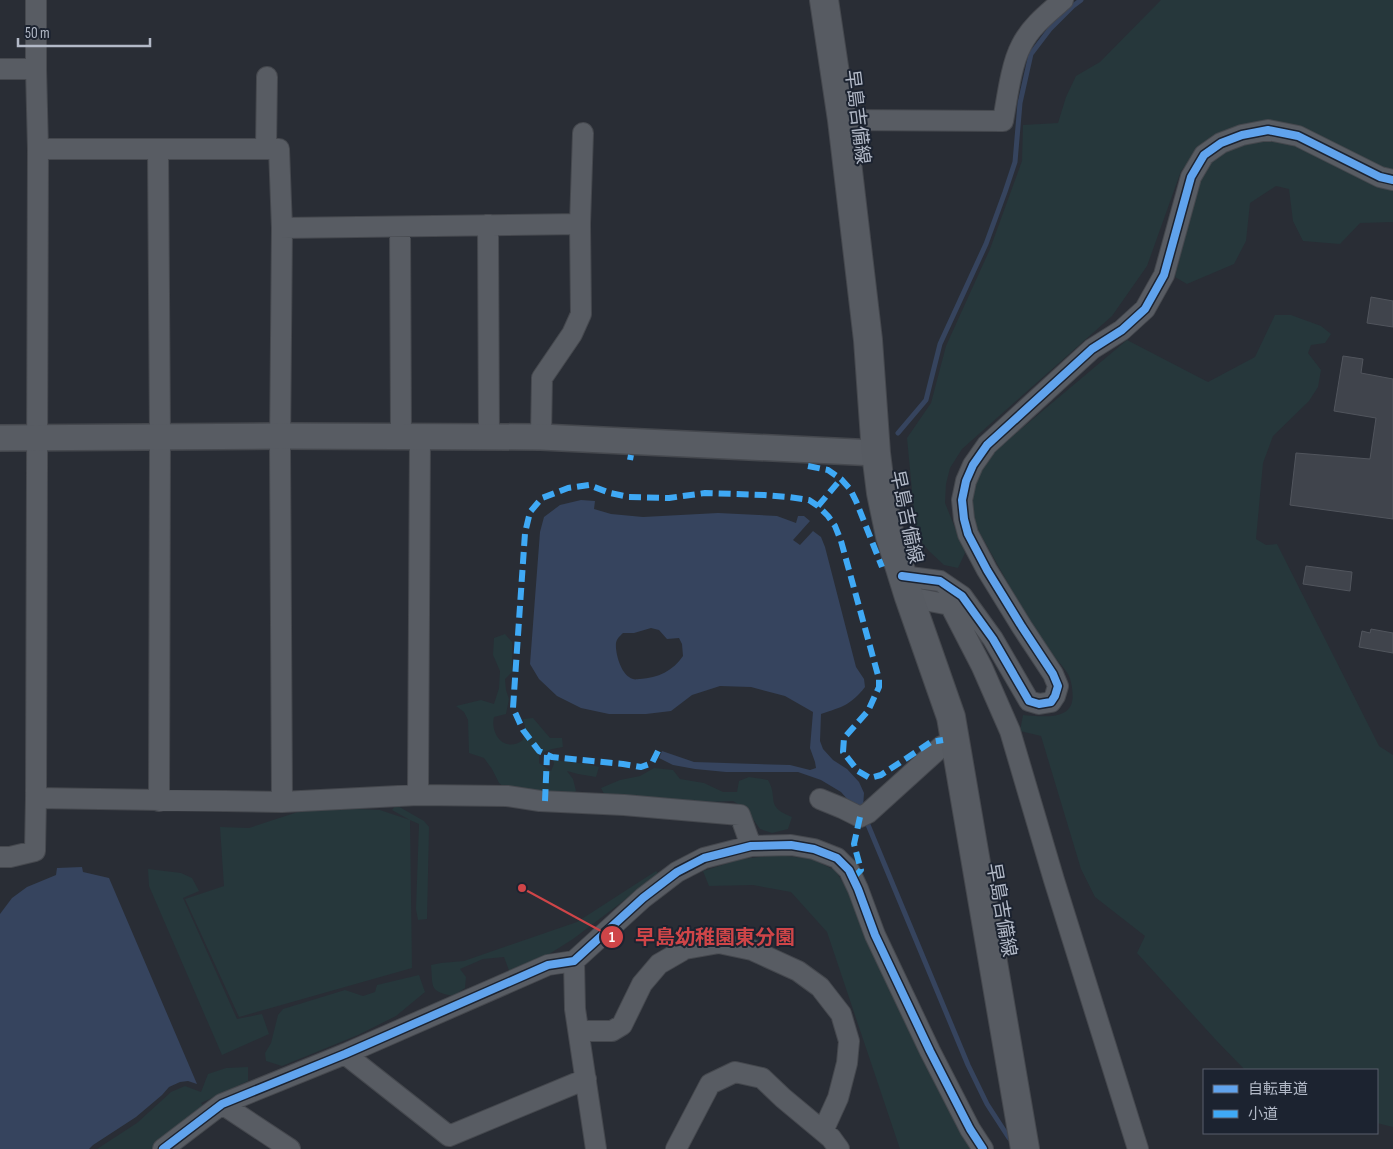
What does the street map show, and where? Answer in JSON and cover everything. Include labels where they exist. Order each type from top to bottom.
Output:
[{"type":"main road","name":"早島吉備線","points":[[824,0],[842,120],[868,340],[876,453],[881,493],[890,536],[905,586],[951,717],[1025,1149]]},
{"type":"street","points":[[0,857],[10,857],[35,851],[38,150],[36,0]]},
{"type":"street","points":[[842,120],[1003,121],[1021,45],[1031,31],[1063,0]]},
{"type":"street","points":[[0,69],[36,70]]},
{"type":"street","points":[[266,149],[267,78]]},
{"type":"street","points":[[905,586],[940,581],[962,596],[993,639],[1029,701],[1039,704],[1051,702],[1058,686],[1054,674],[1012,611],[968,534],[962,500],[966,481],[973,465],[987,446],[1092,349],[1122,330],[1145,309],[1164,275],[1191,177],[1204,155],[1221,143],[1242,135],[1268,130],[1298,136],[1380,177],[1393,180]]},
{"type":"street","points":[[541,437],[542,378],[572,334],[580,314],[583,133]]},
{"type":"street","points":[[158,149],[160,438],[159,801]]},
{"type":"street","points":[[38,150],[279,149],[282,228],[280,436],[282,802]]},
{"type":"street","points":[[282,228],[580,224]]},
{"type":"street","points":[[488,225],[489,437]]},
{"type":"street","points":[[400,226],[410,437],[418,795]]},
{"type":"street","points":[[0,438],[541,437],[876,453]]},
{"type":"street","points":[[905,586],[950,605],[982,667],[1010,731],[1051,871],[1138,1149]]},
{"type":"street","points":[[820,800],[860,817],[865,815],[942,746],[955,740]]},
{"type":"street","points":[[36,798],[282,802],[418,795],[507,796],[740,815],[751,846]]},
{"type":"street","points":[[163,1149],[222,1104],[345,1054],[548,965],[574,961],[643,898],[677,872],[704,858],[751,846],[791,845],[814,849],[837,858],[849,870],[858,889],[874,935],[970,1129],[983,1149]]},
{"type":"street","points":[[578,1031],[612,1031],[622,1025],[642,984],[659,964],[685,950],[719,943],[752,950],[798,971],[820,987],[841,1014],[849,1041],[847,1062],[838,1098],[823,1131]]},
{"type":"street","points":[[574,961],[575,1009],[596,1149]]},
{"type":"street","points":[[345,1054],[449,1136],[586,1079]]},
{"type":"street","points":[[676,1149],[710,1084],[735,1072],[762,1078],[831,1138],[839,1149]]},
{"type":"street","points":[[222,1104],[290,1149]]},
{"type":"shaded area","points":[[1161,0],[1393,0],[1393,171],[1385,170],[1278,123],[1252,122],[1220,132],[1198,151],[1181,171],[1147,266],[1112,316],[962,449],[950,468],[946,484],[945,503],[965,553],[958,568],[944,565],[919,539],[915,522],[907,438],[931,403],[946,346],[990,249],[1022,161],[1023,125],[1058,123],[1066,97],[1076,76],[1100,62]]},
{"type":"shaded area","points":[[1270,137],[1298,144],[1393,189],[1393,222],[1360,223],[1340,244],[1303,241],[1293,221],[1289,189],[1276,186],[1250,203],[1246,241],[1234,264],[1187,284],[1175,277],[1199,181],[1213,157],[1236,144]]},
{"type":"shaded area","points":[[1275,315],[1291,315],[1321,326],[1331,334],[1325,343],[1311,345],[1308,353],[1321,370],[1318,387],[1309,401],[1273,436],[1263,463],[1256,539],[1266,545],[1277,544],[1379,746],[1393,755],[1393,1127],[1378,1123],[1378,1069],[1244,1069],[1137,953],[1145,936],[1095,897],[1081,869],[1041,736],[1020,731],[1023,715],[1055,716],[1066,711],[1072,704],[1071,681],[1065,669],[1042,643],[1031,624],[977,528],[972,509],[973,487],[978,474],[990,455],[1127,340],[1208,382],[1255,357]]},
{"type":"shaded area","points":[[505,634],[512,642],[512,672],[505,679],[509,699],[506,714],[494,717],[494,729],[499,738],[506,744],[518,743],[523,740],[525,726],[523,719],[533,718],[550,738],[562,738],[563,747],[539,754],[539,763],[551,771],[554,764],[553,760],[599,767],[596,777],[567,771],[573,779],[576,791],[565,797],[510,792],[499,783],[484,758],[469,753],[468,720],[464,712],[456,706],[481,700],[494,704],[499,688],[500,671],[493,655],[494,638]]},
{"type":"shaded area","points":[[654,768],[673,770],[680,779],[704,783],[723,792],[737,792],[739,781],[749,777],[768,780],[775,805],[783,813],[792,817],[788,829],[772,833],[760,829],[746,809],[733,801],[680,803],[605,796],[601,788],[620,780],[640,776]]},
{"type":"shaded area","points":[[396,805],[424,821],[429,827],[427,919],[418,920],[416,909],[419,824],[392,810]]},
{"type":"shaded area","points":[[304,810],[380,810],[410,820],[412,968],[239,1017],[185,899],[224,886],[220,827],[249,828]]},
{"type":"shaded area","points":[[777,855],[813,859],[836,871],[854,902],[973,1149],[900,1149],[827,932],[791,892],[753,885],[709,886],[703,871],[741,859]]},
{"type":"shaded area","points":[[148,869],[181,873],[192,878],[199,891],[183,898],[237,1019],[262,1014],[269,1034],[222,1055],[149,886]]},
{"type":"shaded area","points":[[656,871],[659,874],[573,939],[543,958],[510,973],[504,957],[483,959],[460,969],[466,977],[465,988],[453,996],[440,992],[434,987],[431,965],[464,961],[577,922]]},
{"type":"shaded area","points":[[419,975],[425,992],[396,1016],[358,1035],[282,1066],[266,1061],[265,1053],[271,1043],[278,1015],[283,1009],[345,990],[363,996],[375,992],[377,985]]},
{"type":"shaded area","points":[[248,1067],[248,1081],[201,1103],[206,1109],[152,1149],[97,1149],[137,1123],[171,1092],[185,1086],[201,1092],[208,1074],[226,1068]]},
{"type":"water","points":[[581,500],[595,501],[594,509],[611,514],[643,517],[718,513],[777,516],[796,523],[798,516],[804,516],[810,521],[793,540],[800,545],[813,531],[821,537],[856,667],[864,679],[865,687],[846,705],[821,714],[820,741],[823,749],[833,760],[847,769],[859,782],[864,793],[863,807],[856,809],[841,792],[821,780],[798,772],[726,772],[695,769],[673,765],[659,758],[662,751],[694,762],[790,765],[810,770],[816,768],[810,748],[813,712],[785,696],[751,687],[720,686],[692,695],[671,711],[646,714],[609,714],[581,708],[557,696],[539,679],[530,664],[540,532],[544,517],[560,505]],"holes":[[[651,628],[659,630],[667,639],[679,638],[682,644],[683,656],[670,670],[659,675],[636,679],[629,677],[622,669],[618,658],[616,647],[618,638],[623,633],[634,633]]]},
{"type":"water","points":[[82,867],[83,872],[109,878],[197,1084],[188,1081],[169,1087],[136,1117],[89,1149],[0,1149],[0,914],[12,898],[27,887],[56,875],[57,868]]},
{"type":"building","points":[[1371,297],[1393,301],[1393,327],[1367,323]]},
{"type":"building","points":[[1343,356],[1363,359],[1361,373],[1393,379],[1393,519],[1290,505],[1296,453],[1370,459],[1376,418],[1334,411]]},
{"type":"building","points":[[1306,566],[1352,572],[1350,591],[1303,584]]},
{"type":"building","points":[[1371,629],[1393,633],[1393,653],[1359,647],[1362,631],[1370,633]]},
{"type":"waterway","points":[[898,433],[926,400],[940,344],[986,244],[1005,192],[1015,162],[1020,103],[1031,54],[1050,29],[1081,0]]},
{"type":"waterway","points":[[866,820],[968,1065],[987,1104],[1009,1138]]},
{"type":"marked path","points":[[630,460],[631,455]]},
{"type":"marked path","points":[[808,466],[828,470],[841,479],[850,489],[882,567]]},
{"type":"marked path","points":[[818,506],[841,479]]},
{"type":"marked path","points":[[658,751],[652,763],[641,767],[552,757],[539,751],[523,730],[513,708],[525,533],[530,512],[542,498],[568,488],[589,485],[610,493],[629,497],[669,498],[705,493],[764,495],[809,500],[828,516],[835,526],[841,541],[879,679],[879,687],[868,711],[844,738],[843,752],[858,771],[870,778],[881,775],[931,742],[943,740]]},
{"type":"marked path","points":[[545,801],[547,755]]},
{"type":"marked path","points":[[853,878],[861,870],[854,844],[860,817]]},
{"type":"cycle path","points":[[902,576],[940,581],[962,596],[993,639],[1029,701],[1039,704],[1051,702],[1058,686],[1053,674],[987,570],[968,534],[962,500],[966,481],[973,465],[987,445],[1092,349],[1122,330],[1145,309],[1164,275],[1191,177],[1204,155],[1221,143],[1242,135],[1268,130],[1298,136],[1380,177],[1393,180]]},
{"type":"cycle path","points":[[163,1149],[222,1104],[345,1054],[548,965],[574,961],[643,898],[677,872],[704,858],[751,846],[791,845],[814,849],[837,858],[849,870],[875,935],[930,1051],[970,1129],[983,1149]]},
{"type":"place","name":"早島幼稚園東分園","points":[[522,888]]}]
